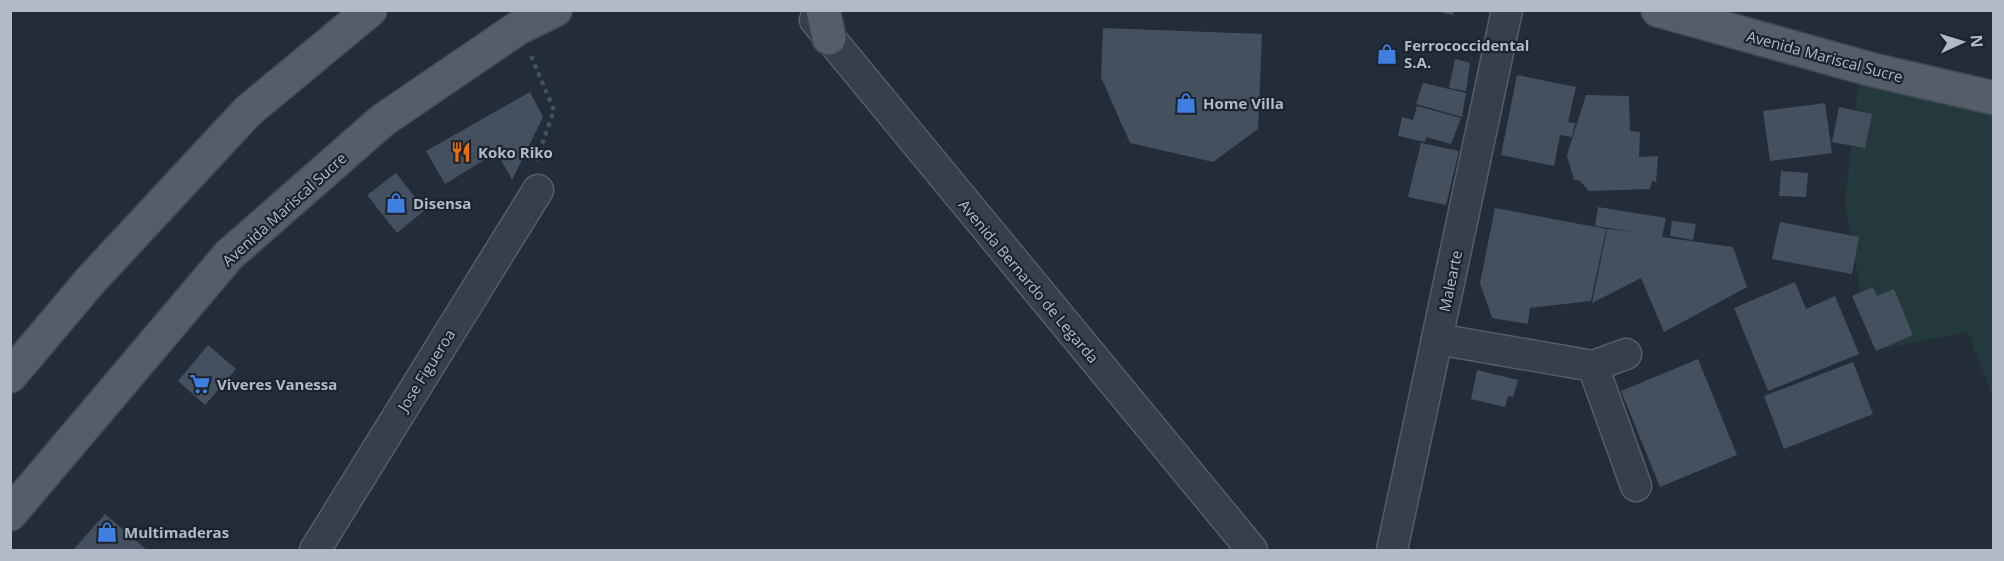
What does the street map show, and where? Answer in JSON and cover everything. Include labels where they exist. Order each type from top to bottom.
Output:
[{"type":"main road","points":[[10,376],[92,280],[248,111],[370,10]]},
{"type":"main road","name":"Avenida Mariscal Sucre","points":[[10,514],[229,255],[383,120],[518,28],[555,10]]},
{"type":"main road","name":"Avenida Mariscal Sucre","points":[[1658,10],[1873,70],[1994,98]]},
{"type":"street","name":"Avenida Bernardo de Legarda","points":[[807,10],[826,25],[1252,550]]},
{"type":"street","name":"Malearte","points":[[1392,550],[1507,10]]},
{"type":"street","name":"Jose Figueroa","points":[[315,550],[538,190]]},
{"type":"street","points":[[1437,339],[1593,366],[1626,354]]},
{"type":"street","points":[[1593,366],[1636,486]]},
{"type":"path","points":[[518,28],[554,110],[533,168],[538,190]]},
{"type":"green space","points":[[1859,75],[1993,99],[1993,398],[1968,332],[1887,348],[1862,301],[1845,201]]},
{"type":"building","points":[[1430,10],[1453,10],[1453,15]]},
{"type":"building","name":"Home Villa","points":[[1103,28],[1262,34],[1258,129],[1213,162],[1130,143],[1101,77]]},
{"type":"building","points":[[1455,59],[1470,63],[1466,91],[1449,88]]},
{"type":"building","points":[[1517,75],[1576,87],[1568,122],[1575,123],[1572,137],[1560,135],[1554,166],[1501,155]]},
{"type":"building","points":[[1423,83],[1466,93],[1462,117],[1416,104]]},
{"type":"building","points":[[530,92],[543,117],[512,180],[497,152],[445,184],[426,151]]},
{"type":"building","points":[[1586,95],[1629,96],[1630,131],[1640,132],[1639,157],[1658,156],[1656,182],[1652,181],[1650,189],[1589,191],[1579,180],[1574,180],[1567,155]]},
{"type":"building","points":[[1825,103],[1832,153],[1770,161],[1763,111]]},
{"type":"building","points":[[1417,106],[1461,118],[1451,144],[1426,137],[1425,142],[1398,136],[1402,117],[1413,120]]},
{"type":"building","points":[[1839,107],[1872,114],[1865,148],[1832,142]]},
{"type":"building","points":[[1421,143],[1459,151],[1446,205],[1408,197]]},
{"type":"building","points":[[1781,171],[1808,173],[1806,197],[1779,196]]},
{"type":"building","name":"Disensa","points":[[396,173],[425,210],[397,233],[367,195]]},
{"type":"building","points":[[1598,207],[1666,218],[1662,237],[1733,247],[1747,287],[1664,332],[1641,278],[1592,303],[1607,229],[1635,232],[1595,226]]},
{"type":"building","points":[[1495,208],[1606,229],[1591,301],[1530,308],[1528,324],[1492,318],[1480,283]]},
{"type":"building","points":[[1672,221],[1696,224],[1693,240],[1670,236]]},
{"type":"building","points":[[1780,222],[1859,237],[1852,274],[1772,259]]},
{"type":"building","points":[[1795,282],[1806,309],[1835,296],[1859,354],[1768,391],[1734,308]]},
{"type":"building","points":[[1873,287],[1877,296],[1894,289],[1913,335],[1876,351],[1852,296]]},
{"type":"building","points":[[208,345],[236,369],[205,405],[178,381]]},
{"type":"building","points":[[1698,359],[1737,455],[1660,487],[1621,391]]},
{"type":"building","points":[[1853,362],[1873,414],[1784,449],[1764,396]]},
{"type":"building","points":[[1477,370],[1518,380],[1513,397],[1508,396],[1505,407],[1471,399]]},
{"type":"building","name":"Multimaderas","points":[[105,514],[147,550],[73,550]]},
{"type":"place","name":"Ferrococcidental S.A.","points":[[1387,54]]},
{"type":"place","name":"Home Villa","points":[[1186,103]]},
{"type":"place","name":"Koko Riko","points":[[461,152]]},
{"type":"place","name":"Disensa","points":[[396,203]]},
{"type":"place","name":"Viveres Vanessa","points":[[200,384]]},
{"type":"place","name":"Multimaderas","points":[[107,532]]}]
